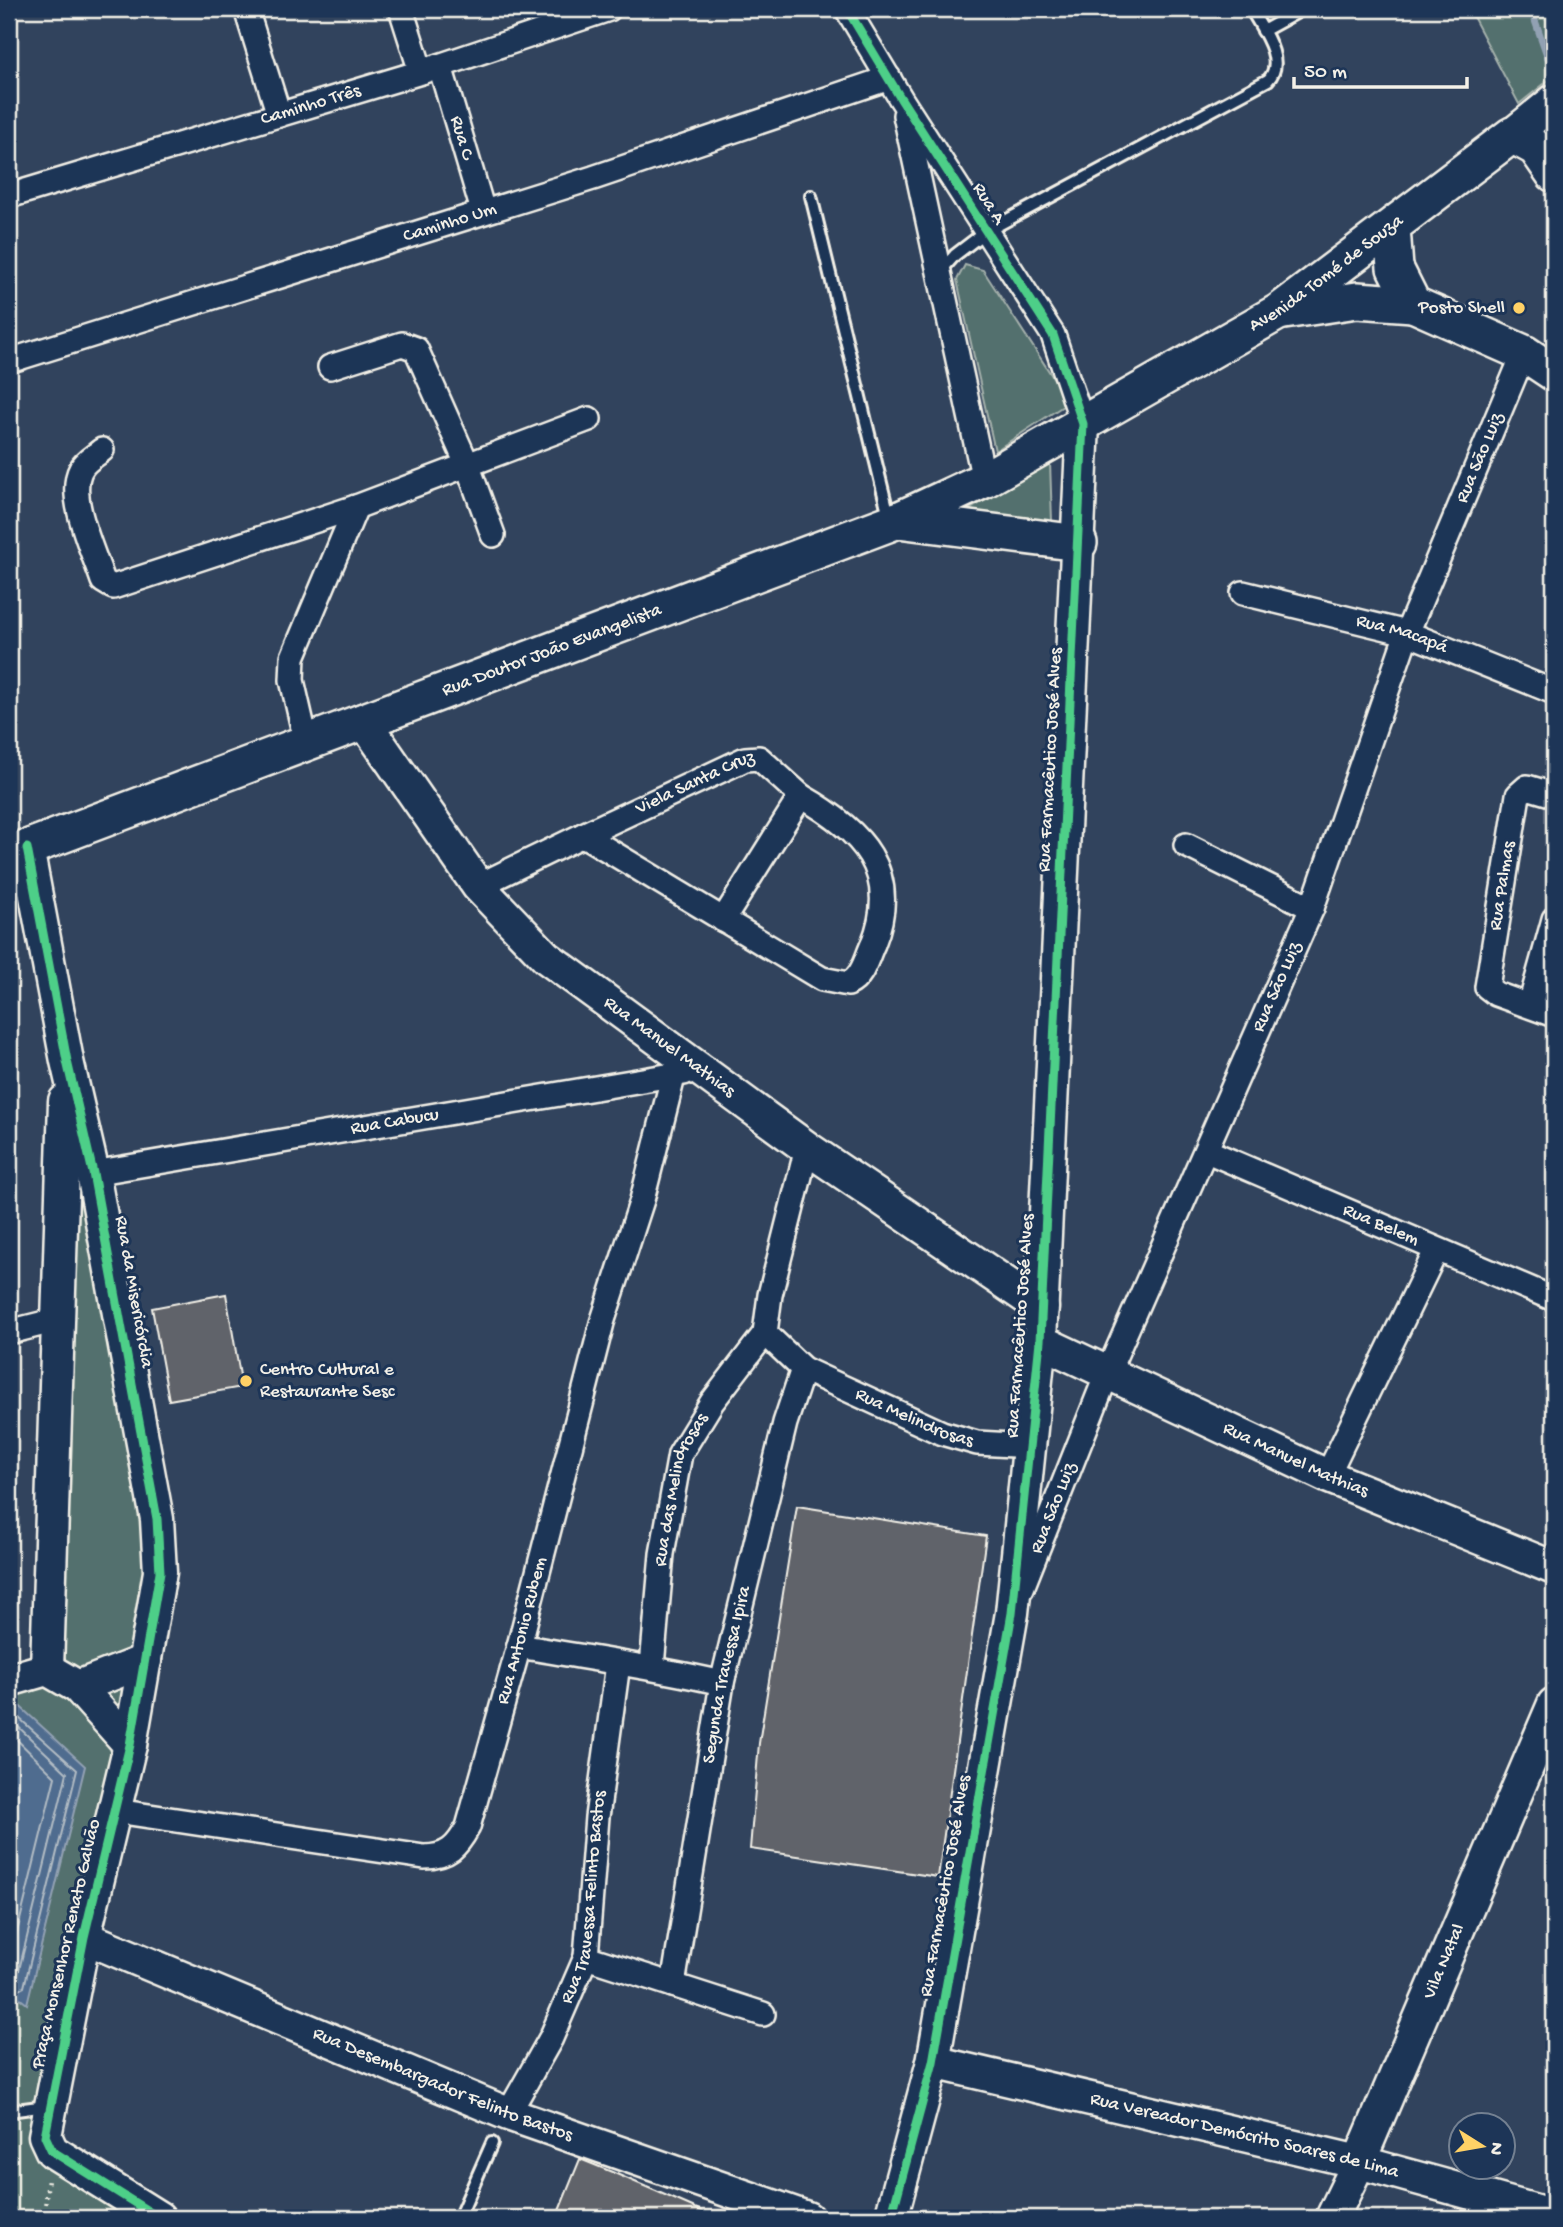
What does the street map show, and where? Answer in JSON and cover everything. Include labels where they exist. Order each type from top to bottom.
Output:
[{"type":"main road","points":[[1512,135],[1535,148],[1548,161],[1554,174]]},
{"type":"main road","name":"Avenida Tomé de Souza","points":[[1083,424],[1280,312],[1512,135]]},
{"type":"main road","points":[[1392,228],[1395,268],[1413,304]]},
{"type":"main road","points":[[1280,312],[1357,300],[1413,304],[1539,349],[1554,373]]},
{"type":"main road","name":"Rua Doutor João Evangelista","points":[[18,850],[894,522],[984,480],[1083,424]]},
{"type":"main road","points":[[894,522],[1079,544]]},
{"type":"street","points":[[246,9],[279,115]]},
{"type":"street","name":"Rua C","points":[[401,9],[430,69],[482,211]]},
{"type":"street","name":"Caminho Três","points":[[9,196],[430,69],[609,9]]},
{"type":"street","name":"Rua A","points":[[847,9],[985,232],[1053,335],[1083,424]]},
{"type":"street","name":"Caminho Um","points":[[9,361],[593,178],[889,78]]},
{"type":"street","name":"Rua A","points":[[901,99],[984,480]]},
{"type":"street","name":"Avenida Tomé de Souza","points":[[1512,135],[1554,101]]},
{"type":"street","points":[[330,367],[402,344],[416,349],[467,464],[494,535]]},
{"type":"street","name":"Rua São Luiz","points":[[1012,1613],[1107,1374],[1312,908],[1407,633],[1539,349]]},
{"type":"street","points":[[102,450],[83,465],[76,490],[80,511],[103,581],[110,587],[356,507],[589,419]]},
{"type":"street","name":"Rua Farmacêutico José Alves","points":[[891,2218],[933,2062],[1012,1613],[1030,1446],[1042,1308],[1083,424]]},
{"type":"street","points":[[306,741],[292,680],[293,657],[356,507]]},
{"type":"street","name":"Rua Macapá","points":[[1244,593],[1407,633],[1554,692]]},
{"type":"street","name":"Rua Manuel Mathias","points":[[363,720],[478,886],[546,957],[685,1073],[807,1148],[1042,1308]]},
{"type":"street","name":"Viela Santa Cruz","points":[[478,886],[583,835],[749,758],[759,758],[801,796],[845,824],[873,856],[880,875],[882,915],[861,973],[848,984],[833,984],[583,835]]},
{"type":"street","name":"Rua Palmas","points":[[1530,1005],[1496,994],[1487,987],[1518,795],[1523,788],[1554,795]]},
{"type":"street","points":[[723,920],[801,796]]},
{"type":"street","points":[[1186,845],[1312,908]]},
{"type":"street","name":"Rua da Misericórdia","points":[[18,850],[93,1173],[157,1519],[160,1572],[130,1745]]},
{"type":"street","points":[[1554,919],[1530,1005],[1554,1015]]},
{"type":"street","name":"Rua da Misericórdia","points":[[47,1669],[67,1061]]},
{"type":"street","name":"Rua Cabucu","points":[[93,1173],[685,1073]]},
{"type":"street","name":"Rua Antonio Rubem","points":[[116,1811],[326,1844],[440,1857],[458,1844],[468,1827],[519,1646],[602,1323],[685,1073]]},
{"type":"street","points":[[803,1368],[765,1333],[769,1295],[807,1148]]},
{"type":"street","name":"Rua Belem","points":[[1206,1151],[1554,1299]]},
{"type":"street","points":[[1327,1476],[1436,1251]]},
{"type":"street","points":[[9,1332],[57,1320]]},
{"type":"street","name":"Rua das Melindrosas","points":[[652,1666],[662,1554],[680,1454],[712,1402],[765,1333]]},
{"type":"street","name":"Rua Manuel Mathias","points":[[1040,1341],[1327,1476],[1554,1568]]},
{"type":"street","name":"Rua Melindrosas","points":[[803,1368],[942,1433],[977,1443],[1030,1446]]},
{"type":"street","name":"Segunda Travessa Ipira","points":[[673,1985],[722,1683],[785,1423],[803,1368]]},
{"type":"street","points":[[519,1646],[618,1664],[652,1666],[722,1683]]},
{"type":"street","points":[[78,1687],[145,1661]]},
{"type":"street","name":"Rua Travessa Felinto Bastos","points":[[508,2114],[551,2038],[586,1957],[597,1817],[618,1664]]},
{"type":"street","points":[[9,1681],[47,1669],[78,1687],[130,1745]]},
{"type":"street","name":"Vila Natal","points":[[1332,2218],[1359,2162],[1554,1704]]},
{"type":"street","name":"Praça Monsenhor Renato Galvão","points":[[52,2151],[45,2134],[49,2105],[130,1745]]},
{"type":"street","name":"Rua Desembargador Felinto Bastos","points":[[85,1937],[508,2114],[807,2218]]},
{"type":"street","points":[[586,1957],[763,2014]]},
{"type":"street","name":"Rua Vereador Demócrito Soares de Lima","points":[[933,2062],[1359,2162],[1554,2216]]},
{"type":"street","points":[[52,2151],[159,2218]]},
{"type":"lane","points":[[939,273],[955,255],[985,232],[1268,80],[1273,74],[1275,59],[1251,9]]},
{"type":"lane","points":[[1263,31],[1303,9]]},
{"type":"lane","points":[[811,196],[894,522]]},
{"type":"lane","points":[[9,2111],[49,2105]]},
{"type":"lane","points":[[459,2218],[492,2143]]},
{"type":"path","points":[[44,2218],[52,2151]]},
{"type":"green space","points":[[1469,9],[1554,9],[1554,76],[1519,104]]},
{"type":"green space","points":[[965,265],[983,270],[1069,402],[995,451],[957,280]]},
{"type":"green space","points":[[1050,462],[1052,522],[962,514]]},
{"type":"green space","points":[[67,1061],[157,1519],[123,1746],[44,2134],[156,2218],[9,2218],[9,1686],[51,1673]]},
{"type":"water","points":[[13,1700],[85,1766],[27,2004],[9,1990],[9,1707]]},
{"type":"building","points":[[226,1294],[242,1387],[169,1400],[152,1308]]},
{"type":"building","points":[[797,1506],[986,1536],[938,1877],[750,1849],[759,1743]]},
{"type":"building","points":[[580,2159],[612,2172],[718,2218],[556,2218]]},
{"type":"waterway","points":[[1531,9],[1548,58]]},
{"type":"cycle path","points":[[847,9],[901,99],[1053,335],[1083,424],[1040,1341],[1012,1613],[933,2062],[891,2218]]},
{"type":"cycle path","points":[[27,848],[67,1061],[93,1173],[157,1519],[160,1572],[130,1745],[84,1937],[45,2136],[52,2151],[159,2218]]},
{"type":"place","name":"Posto Shell","points":[[1519,308]]},
{"type":"place","name":"Centro Cultural e Restaurante Sesc","points":[[246,1381]]}]
